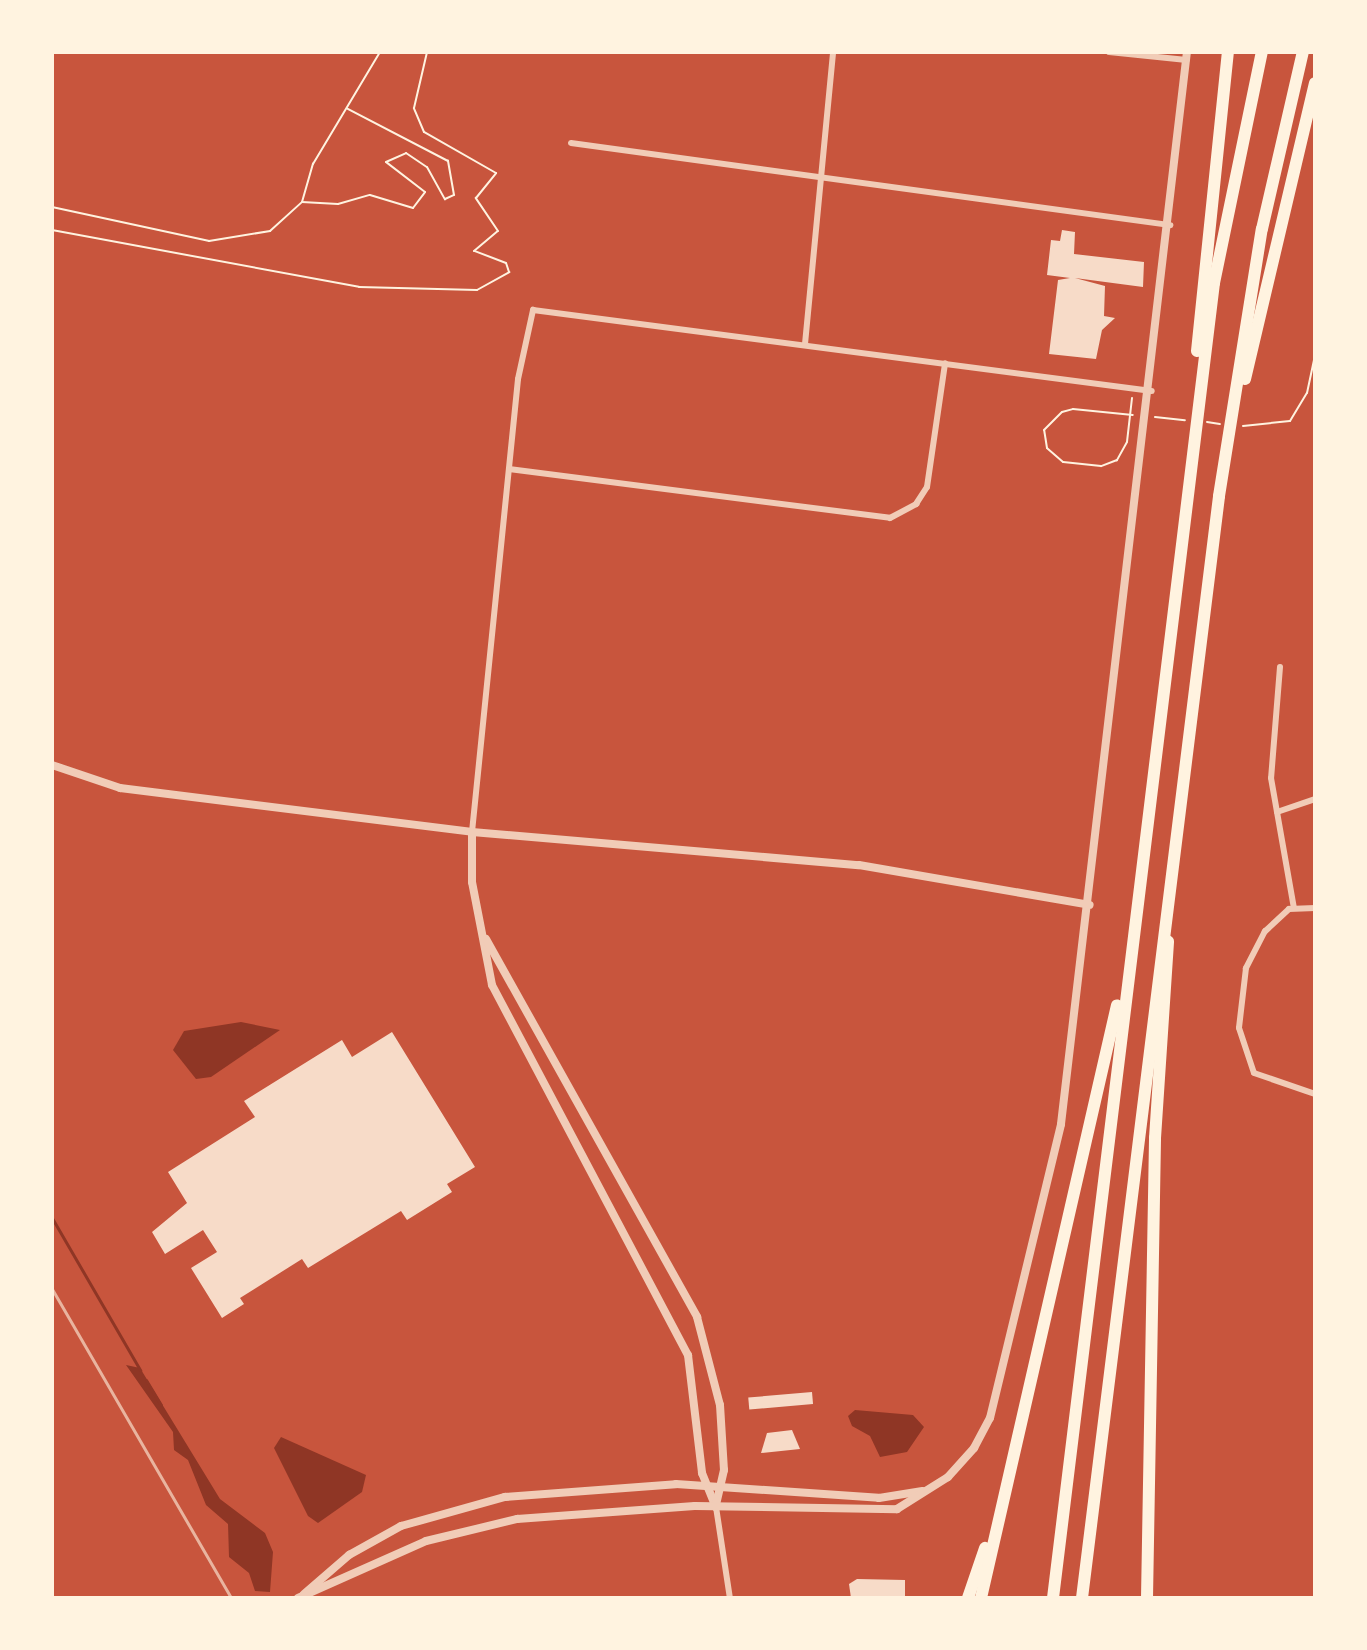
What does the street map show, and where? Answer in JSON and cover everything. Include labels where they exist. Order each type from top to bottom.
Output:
[{"type":"highway","points":[[1191,458],[1228,52]]},
{"type":"highway","points":[[1053,1598],[1214,283],[1262,52]]},
{"type":"highway","points":[[1082,1598],[1168,886],[1219,496],[1262,229],[1303,52]]},
{"type":"highway","points":[[1219,496],[1315,83]]},
{"type":"highway","points":[[981,1598],[1101,1092],[1144,844]]},
{"type":"highway","points":[[1147,1598],[1155,1138],[1168,886]]},
{"type":"highway","points":[[968,1598],[1005,1493]]},
{"type":"street","points":[[805,344],[833,52]]},
{"type":"street","points":[[301,1596],[474,1527],[716,1507],[876,1512],[902,1507],[966,1460],[990,1418],[1061,1124],[1152,391],[1187,56],[1109,52]]},
{"type":"street","points":[[571,143],[1170,225]]},
{"type":"street","points":[[730,1598],[716,1507],[706,1485],[688,1355],[517,1042],[492,985],[481,928],[472,832],[524,327],[533,310],[1152,391]]},
{"type":"street","points":[[509,469],[890,518],[916,504],[927,487],[945,363]]},
{"type":"street","points":[[1280,667],[1271,763],[1294,908]]},
{"type":"street","points":[[52,765],[120,788],[472,832],[859,865],[1090,905]]},
{"type":"street","points":[[1277,812],[1315,799]]},
{"type":"street","points":[[1315,908],[1294,908],[1274,921],[1246,968],[1239,1041],[1264,1080],[1315,1094]]},
{"type":"street","points":[[481,928],[697,1317],[720,1405],[723,1485],[716,1507]]},
{"type":"street","points":[[301,1596],[372,1541],[451,1508],[554,1491],[706,1485],[879,1498],[925,1491]]},
{"type":"path","points":[[52,207],[224,242],[270,231],[302,202],[313,164],[380,52]]},
{"type":"path","points":[[52,230],[359,287],[477,290],[509,272],[506,263],[474,251],[498,231],[476,198],[496,173],[424,132],[414,108],[427,52]]},
{"type":"path","points":[[302,202],[338,204],[370,195],[413,208],[425,192],[386,162],[406,153],[427,167],[445,199],[454,195],[448,161],[347,109]]},
{"type":"path","points":[[1300,408],[1315,356]]},
{"type":"path","points":[[1110,464],[1127,442],[1133,388]]},
{"type":"shaded area","points":[[241,1022],[280,1030],[211,1077],[196,1079],[173,1050],[184,1031]]},
{"type":"shaded area","points":[[126,1365],[140,1368],[220,1499],[265,1533],[273,1552],[270,1592],[255,1591],[249,1573],[229,1557],[228,1524],[206,1505],[188,1460],[174,1450],[173,1432]]},
{"type":"shaded area","points":[[855,1410],[913,1415],[924,1427],[907,1452],[880,1457],[870,1436],[852,1426],[848,1416]]},
{"type":"shaded area","points":[[281,1437],[366,1475],[362,1492],[318,1523],[308,1516],[274,1448]]},
{"type":"building","points":[[1062,230],[1075,232],[1074,254],[1144,262],[1143,287],[1075,278],[1105,286],[1104,316],[1115,318],[1102,330],[1096,359],[1049,354],[1058,280],[1070,278],[1047,275],[1051,240],[1060,241]]},
{"type":"building","points":[[392,1032],[475,1167],[447,1184],[452,1192],[407,1220],[401,1211],[308,1268],[302,1259],[240,1298],[244,1304],[222,1318],[191,1268],[217,1252],[203,1230],[165,1254],[152,1232],[187,1203],[168,1172],[255,1117],[244,1101],[342,1040],[352,1057]]},
{"type":"building","points":[[812,1392],[813,1404],[749,1410],[748,1398]]},
{"type":"building","points":[[792,1430],[800,1449],[761,1453],[767,1433]]},
{"type":"building","points":[[857,1579],[905,1580],[905,1597],[851,1598],[849,1584]]},
{"type":"waterway","points":[[52,1218],[140,1370]]},
{"type":"waterway","points":[[146,1380],[161,1405]]},
{"type":"railway","points":[[52,1289],[231,1598]]}]
